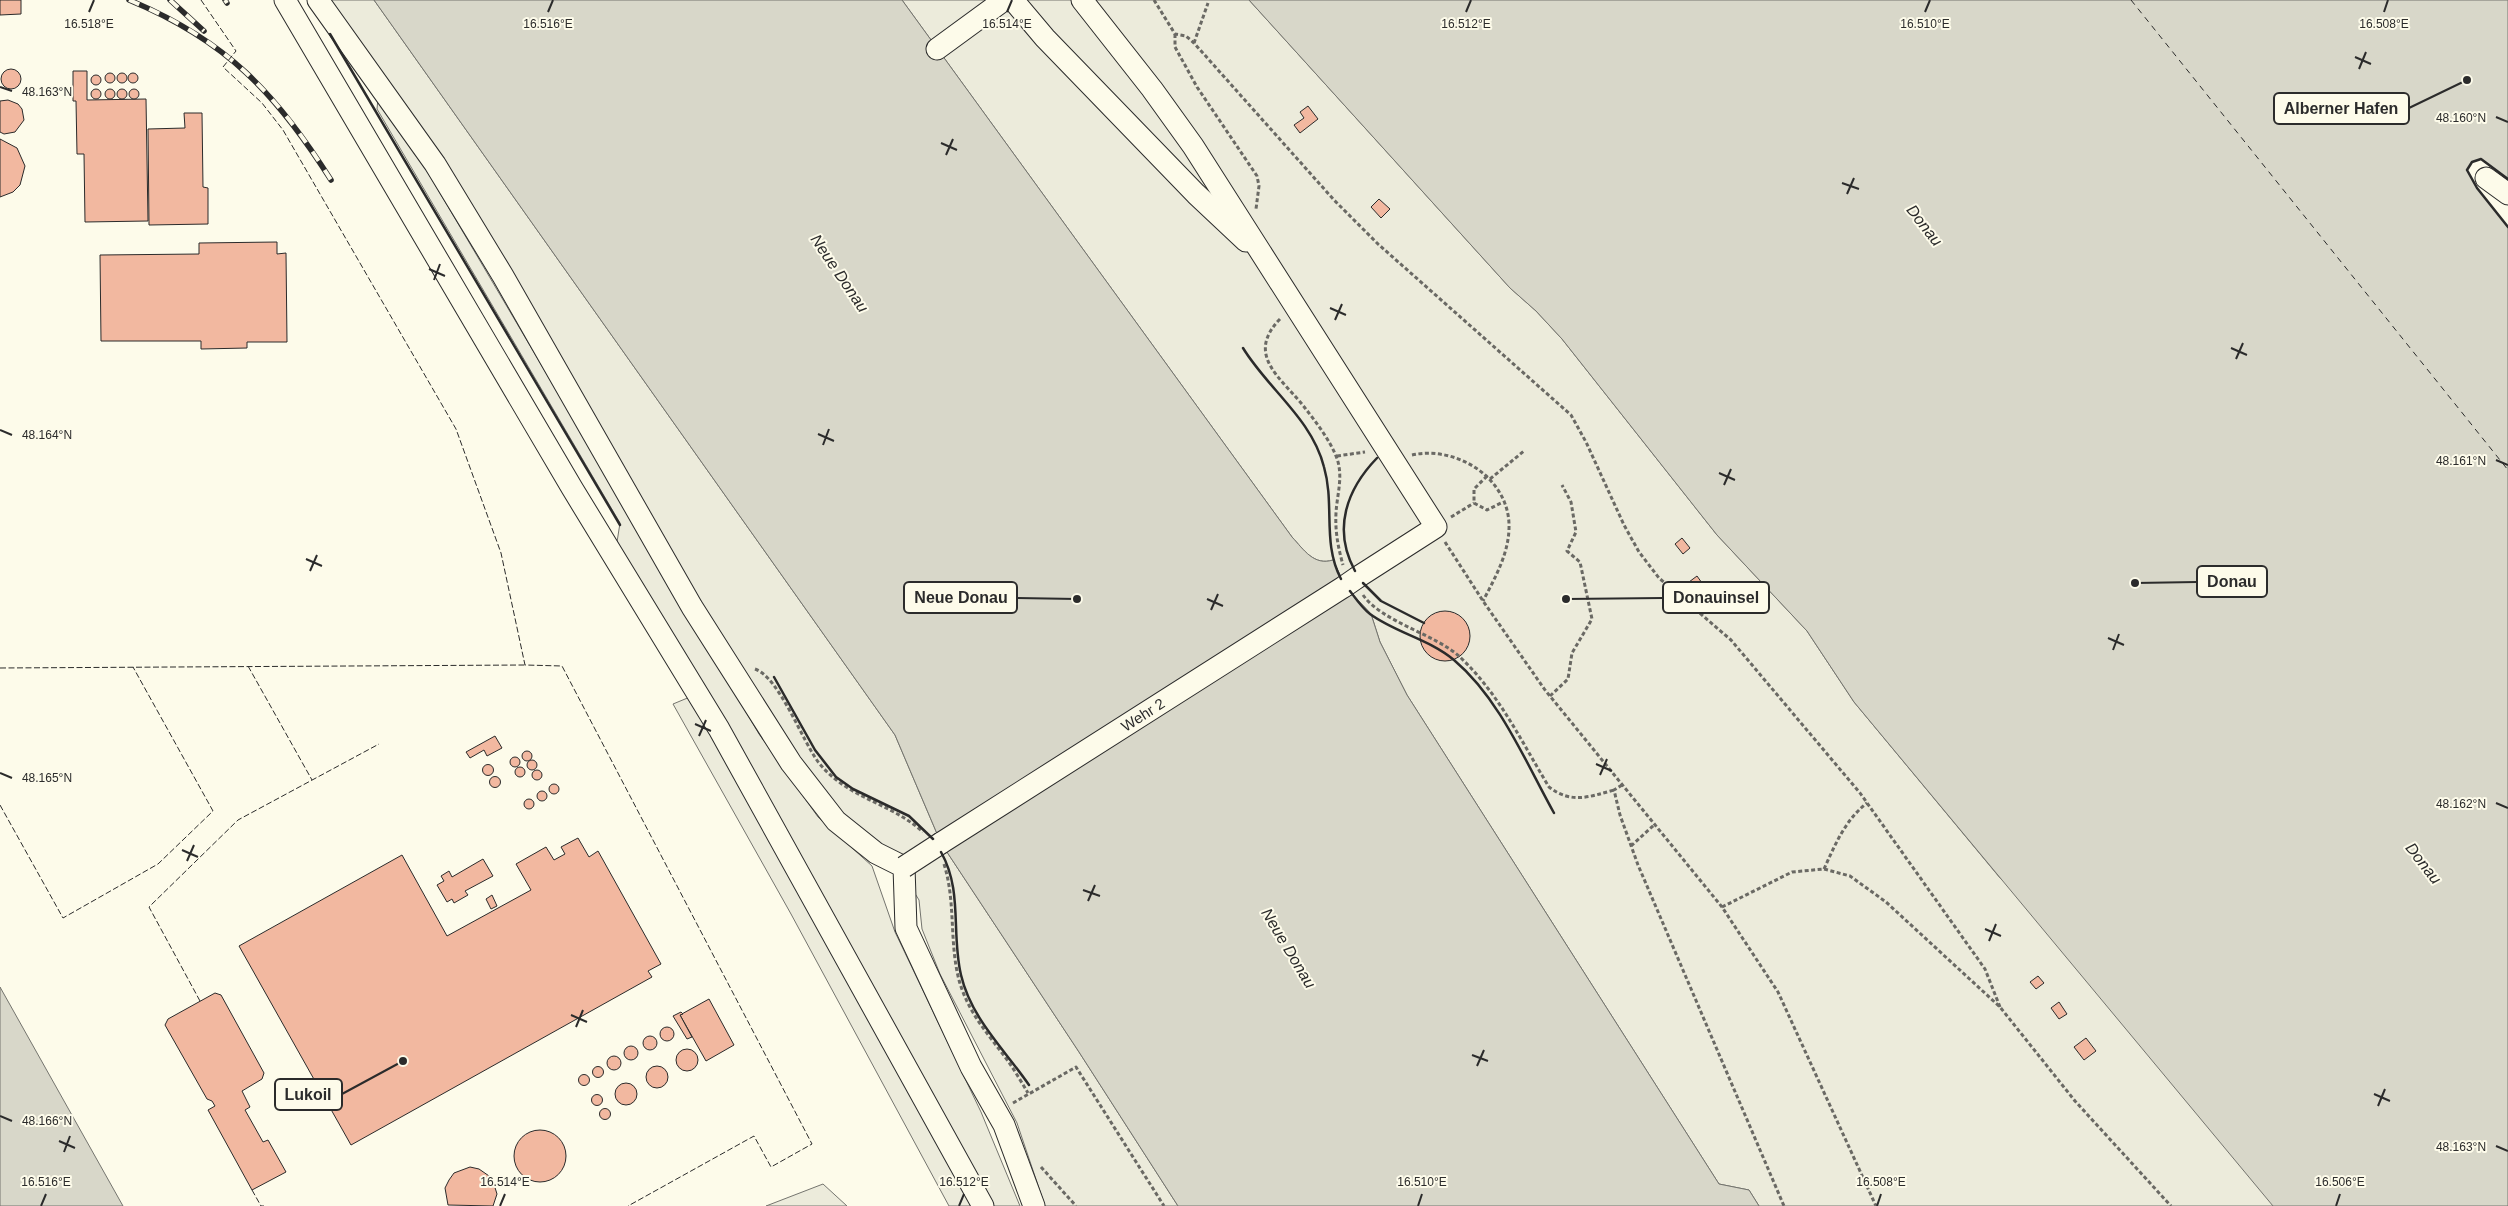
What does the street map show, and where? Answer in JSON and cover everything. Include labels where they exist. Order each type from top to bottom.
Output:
[{"type":"lane","points":[[285,0],[567,479],[719,729],[983,1206]]},
{"type":"lane","points":[[318,0],[435,164],[504,276],[692,607],[791,763],[836,821],[876,853],[904,867],[906,928],[971,1067],[1004,1125],[1034,1206]]},
{"type":"lane","points":[[937,49],[1004,0]]},
{"type":"lane","points":[[1013,0],[1045,38],[1196,194],[1242,239],[1254,242]]},
{"type":"lane","points":[[1082,0],[1168,110],[1436,527]]},
{"type":"lane","points":[[2486,178],[2508,194]]},
{"type":"lane","name":"Wehr 2","points":[[904,867],[1436,527]]},
{"type":"path","points":[[1154,0],[1175,34],[1175,46],[1198,86],[1257,176],[1259,186],[1254,214]]},
{"type":"path","points":[[1194,43],[1208,3]]},
{"type":"path","points":[[1175,34],[1186,36],[1194,43],[1334,200],[1378,244],[1571,416],[1586,442],[1624,525],[1639,552],[1659,578],[1731,640],[1867,803],[1985,968],[2000,1007]]},
{"type":"path","points":[[1266,355],[1266,339],[1271,328],[1295,308]]},
{"type":"path","points":[[1490,480],[1524,451]]},
{"type":"path","points":[[1336,456],[1354,453]]},
{"type":"path","points":[[1393,460],[1419,454],[1438,454],[1456,458],[1487,476],[1490,480],[1503,502],[1509,527],[1506,548],[1499,569],[1483,601]]},
{"type":"path","points":[[1474,503],[1474,489],[1487,476]]},
{"type":"path","points":[[1550,696],[1568,679],[1572,653],[1592,619],[1580,562],[1567,551],[1576,532],[1572,502],[1562,485]]},
{"type":"path","points":[[1474,503],[1487,510],[1503,502]]},
{"type":"path","points":[[1456,514],[1474,503]]},
{"type":"path","points":[[1436,527],[1483,601],[1550,696],[1722,907],[1778,992],[1876,1206]]},
{"type":"path","points":[[1534,763],[1549,787],[1560,795],[1572,799],[1586,798],[1614,790],[1622,785]]},
{"type":"path","points":[[1614,790],[1631,846],[1784,1206]]},
{"type":"path","points":[[1824,869],[1840,835],[1858,810],[1867,803]]},
{"type":"path","points":[[1631,846],[1654,825]]},
{"type":"path","points":[[1722,907],[1792,872],[1824,869],[1850,876],[1886,902],[2000,1007],[2075,1101],[2170,1206]]},
{"type":"path","points":[[1033,1091],[1076,1067],[1164,1206]]},
{"type":"shaded area","points":[[329,0],[374,0],[895,735],[941,843],[1178,1206],[1045,1206],[1017,1123],[940,974],[922,929],[919,900],[886,847],[856,829],[824,795],[746,681]]},
{"type":"shaded area","points":[[902,0],[1249,0],[1510,288],[1536,311],[1562,339],[1717,535],[1807,631],[1854,702],[2000,878],[2039,903],[2284,1206],[1759,1206],[1749,1190],[1719,1184],[1407,695],[1380,642],[1371,614],[1345,586],[1333,560],[1320,561],[1315,559],[1305,552],[1292,537]]},
{"type":"shaded area","points":[[378,98],[394,115],[759,734],[818,817],[872,866],[895,932],[981,1112],[1020,1206],[949,1206],[791,914],[673,704],[702,692],[617,542],[620,523],[377,109]]},
{"type":"shaded area","points":[[823,1184],[847,1206],[766,1206]]},
{"type":"water","name":"Neue Donau","points":[[374,0],[902,0],[1292,537],[1305,552],[1315,559],[1320,561],[1333,560],[1345,586],[1371,614],[1380,642],[1407,695],[1719,1184],[1749,1190],[1759,1206],[1178,1206],[941,843],[895,735]]},
{"type":"water","name":"Donau","points":[[1249,0],[2508,0],[2508,179],[2481,159],[2472,162],[2467,170],[2477,188],[2508,227],[2508,1206],[2273,1206],[1854,702],[1807,631],[1717,535],[1562,339],[1536,311],[1510,288]]},
{"type":"water","points":[[0,987],[123,1206],[0,1206]]},
{"type":"building","points":[[0,0],[21,0],[21,14],[0,15]]},
{"type":"building","points":[[11,69],[18,72],[21,79],[18,86],[11,89],[4,86],[1,79],[4,72]]},
{"type":"building","points":[[73,71],[87,71],[87,100],[146,99],[148,221],[85,222],[84,154],[77,154],[76,101],[73,101]]},
{"type":"building","points":[[108,73],[112,73],[115,78],[114,82],[108,83],[105,80],[105,76]]},
{"type":"building","points":[[120,73],[124,73],[127,78],[126,82],[120,83],[117,80],[117,76]]},
{"type":"building","points":[[131,73],[135,73],[138,78],[137,82],[131,83],[128,80],[128,76]]},
{"type":"building","points":[[94,75],[98,75],[101,80],[100,84],[94,85],[91,82],[91,78]]},
{"type":"building","points":[[94,89],[98,89],[101,94],[100,98],[94,99],[91,96],[91,92]]},
{"type":"building","points":[[108,89],[112,89],[115,94],[114,98],[108,99],[105,96],[105,92]]},
{"type":"building","points":[[120,89],[124,89],[127,94],[126,98],[120,99],[117,96],[117,92]]},
{"type":"building","points":[[132,89],[136,89],[139,94],[138,98],[132,99],[129,96],[129,92]]},
{"type":"building","points":[[8,100],[18,104],[22,109],[24,120],[15,132],[4,134],[0,132],[0,101]]},
{"type":"building","points":[[1308,106],[1318,119],[1300,133],[1294,125],[1304,118],[1300,112]]},
{"type":"building","points":[[184,113],[202,113],[203,187],[208,188],[208,224],[149,225],[148,129],[185,128]]},
{"type":"building","points":[[0,139],[17,148],[25,166],[20,185],[13,192],[0,197]]},
{"type":"building","points":[[1379,199],[1390,209],[1381,218],[1371,207]]},
{"type":"building","points":[[277,242],[277,254],[286,253],[287,342],[247,342],[247,348],[201,349],[201,341],[101,341],[100,255],[199,254],[199,243]]},
{"type":"building","points":[[1682,538],[1690,548],[1683,554],[1675,544]]},
{"type":"building","points":[[1697,576],[1707,590],[1696,599],[1685,585]]},
{"type":"building","points":[[1445,611],[1455,613],[1463,618],[1468,626],[1470,636],[1468,646],[1463,654],[1455,659],[1445,661],[1435,659],[1427,654],[1422,646],[1420,636],[1422,626],[1427,618],[1435,613]]},
{"type":"building","points":[[495,736],[502,748],[487,756],[484,750],[470,758],[466,752]]},
{"type":"building","points":[[525,751],[529,751],[532,756],[531,760],[525,761],[522,758],[522,754]]},
{"type":"building","points":[[513,757],[517,757],[520,762],[519,766],[513,767],[510,764],[510,760]]},
{"type":"building","points":[[530,760],[534,760],[537,765],[536,769],[530,770],[527,767],[527,763]]},
{"type":"building","points":[[488,764],[494,770],[488,776],[482,770]]},
{"type":"building","points":[[518,767],[522,767],[525,772],[524,776],[518,777],[515,774],[515,770]]},
{"type":"building","points":[[535,770],[539,770],[542,775],[541,779],[535,780],[532,777],[532,773]]},
{"type":"building","points":[[495,776],[501,782],[495,788],[489,782]]},
{"type":"building","points":[[552,784],[556,784],[559,789],[558,793],[552,794],[549,791],[549,787]]},
{"type":"building","points":[[540,791],[544,791],[547,796],[546,800],[540,801],[537,798],[537,794]]},
{"type":"building","points":[[527,799],[531,799],[534,804],[531,809],[527,809],[524,806],[524,802]]},
{"type":"building","points":[[578,838],[589,857],[598,851],[661,964],[648,971],[652,977],[351,1145],[239,946],[402,855],[447,936],[531,890],[516,864],[546,847],[554,860],[565,854],[561,847]]},
{"type":"building","points":[[483,859],[493,876],[465,891],[468,895],[454,903],[452,899],[447,902],[437,885],[444,881],[441,876],[449,871],[452,877]]},
{"type":"building","points":[[492,895],[497,906],[491,909],[486,899]]},
{"type":"building","points":[[2038,976],[2044,983],[2036,989],[2030,982]]},
{"type":"building","points":[[215,993],[221,995],[264,1073],[262,1079],[242,1091],[250,1107],[245,1110],[263,1142],[268,1140],[286,1172],[252,1190],[208,1110],[215,1106],[212,1101],[207,1099],[165,1025],[168,1019]]},
{"type":"building","points":[[709,999],[734,1045],[706,1061],[680,1015]]},
{"type":"building","points":[[2059,1002],[2067,1014],[2059,1019],[2051,1008]]},
{"type":"building","points":[[681,1012],[683,1014],[680,1015],[692,1037],[687,1039],[673,1016]]},
{"type":"building","points":[[664,1027],[670,1027],[674,1034],[670,1041],[664,1041],[660,1037],[660,1031]]},
{"type":"building","points":[[647,1036],[653,1036],[657,1043],[653,1050],[647,1050],[643,1046],[643,1040]]},
{"type":"building","points":[[2086,1038],[2096,1051],[2084,1060],[2074,1047]]},
{"type":"building","points":[[628,1046],[634,1046],[638,1053],[634,1060],[628,1060],[624,1056],[624,1050]]},
{"type":"building","points":[[687,1049],[695,1052],[698,1060],[695,1068],[687,1071],[679,1068],[676,1060],[679,1052]]},
{"type":"building","points":[[611,1056],[617,1056],[621,1063],[617,1070],[611,1070],[607,1066],[607,1060]]},
{"type":"building","points":[[657,1066],[665,1069],[668,1077],[665,1085],[657,1088],[649,1085],[646,1077],[649,1069]]},
{"type":"building","points":[[596,1067],[600,1067],[603,1072],[602,1076],[596,1077],[593,1074],[593,1070]]},
{"type":"building","points":[[582,1075],[586,1075],[589,1080],[588,1084],[582,1085],[579,1082],[579,1078]]},
{"type":"building","points":[[626,1083],[634,1086],[637,1094],[634,1102],[626,1105],[618,1102],[615,1094],[618,1086]]},
{"type":"building","points":[[595,1095],[599,1095],[602,1100],[601,1104],[595,1105],[592,1102],[592,1098]]},
{"type":"building","points":[[603,1109],[607,1109],[610,1114],[609,1118],[603,1119],[600,1116],[600,1112]]},
{"type":"building","points":[[540,1130],[550,1132],[558,1138],[564,1146],[566,1156],[564,1166],[558,1174],[550,1180],[540,1182],[530,1180],[522,1174],[516,1166],[514,1156],[516,1146],[522,1138],[530,1132]]},
{"type":"building","points":[[470,1167],[479,1169],[492,1178],[497,1194],[493,1206],[448,1205],[445,1188],[449,1180],[454,1173]]},
{"type":"ferry route","points":[[2131,0],[2508,470]]},
{"type":"railway","points":[[129,0],[194,33],[246,72],[290,121],[331,180]]},
{"type":"railway","points":[[170,0],[204,31]]},
{"type":"fence","points":[[201,0],[236,51],[223,67],[262,103],[283,130],[456,429],[501,553],[525,665],[562,666],[812,1144],[771,1167],[754,1136],[628,1206]]},
{"type":"fence","points":[[0,668],[525,665]]},
{"type":"fence","points":[[248,666],[312,780]]},
{"type":"fence","points":[[0,805],[63,918],[158,864],[213,811],[133,667]]},
{"type":"fence","points":[[200,1001],[149,907],[238,820],[379,744]]},
{"type":"fence","points":[[252,1190],[261,1206],[264,1206]]},
{"type":"wall","points":[[330,34],[620,525]]},
{"type":"wall","points":[[2508,179],[2481,159],[2472,162],[2467,170],[2477,188],[2508,227]]},
{"type":"wall","points":[[1243,348],[1253,363],[1300,419],[1318,450],[1324,467],[1329,495],[1332,552],[1341,579]]},
{"type":"wall","points":[[1355,571],[1348,555],[1345,540],[1346,510],[1358,483],[1377,458]]},
{"type":"wall","points":[[1363,583],[1381,601],[1424,623]]},
{"type":"wall","points":[[1350,591],[1370,614],[1380,621],[1444,653],[1470,676],[1498,712],[1522,752],[1554,813]]},
{"type":"wall","points":[[774,677],[815,750],[836,777],[853,789],[909,816],[933,839]]},
{"type":"wall","points":[[941,852],[952,882],[958,959],[966,991],[989,1033],[1029,1085]]},
{"type":"place","name":"Alberner Hafen","points":[[2467,80]]},
{"type":"place","name":"Donau","points":[[2135,583]]},
{"type":"place","name":"Neue Donau","points":[[1077,599]]},
{"type":"place","name":"Donauinsel","points":[[1566,599]]},
{"type":"place","name":"Lukoil","points":[[403,1061]]}]
